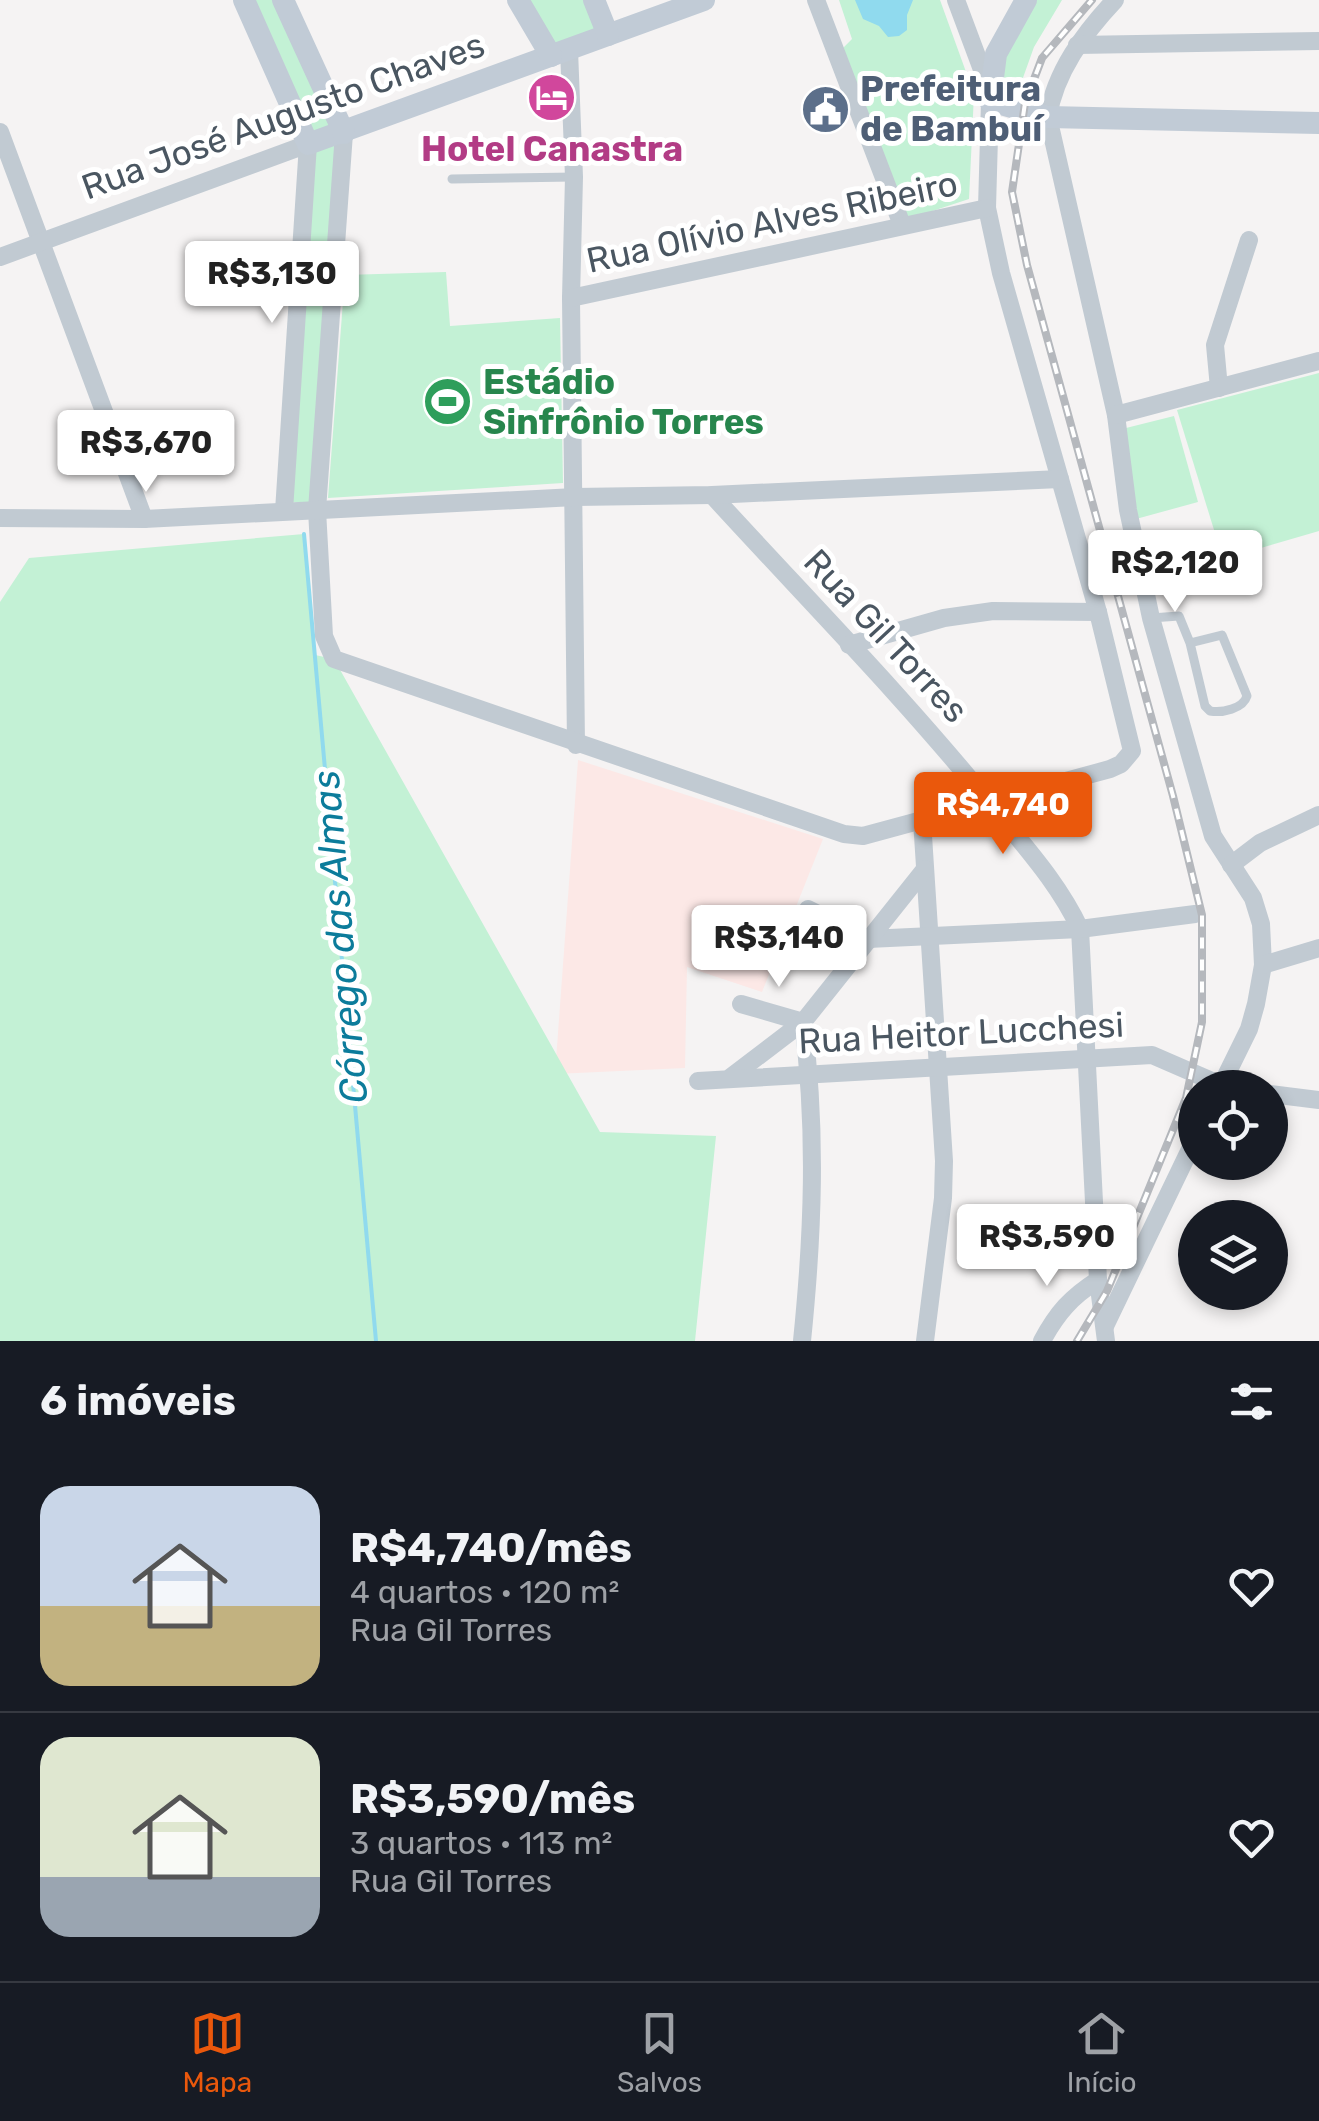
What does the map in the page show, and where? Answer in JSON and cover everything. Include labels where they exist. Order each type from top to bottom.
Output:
[{"type":"street","points":[[244,0],[308,144],[284,511]]},
{"type":"street","points":[[283,0],[344,133],[317,510],[324,636],[334,659],[576,745],[844,834],[863,836],[1110,769],[1130,756],[1132,745],[1098,612],[1001,273],[988,208],[990,96],[996,54],[1026,0]]},
{"type":"street","points":[[518,0],[560,53],[574,177],[571,298],[576,745]]},
{"type":"street","points":[[594,0],[608,35]]},
{"type":"street","name":"Rua José Augusto Chaves","points":[[0,257],[704,0]]},
{"type":"street","points":[[816,0],[902,225]]},
{"type":"street","points":[[956,0],[990,96]]},
{"type":"street","points":[[1115,0],[1077,45],[1051,98],[1048,117],[1116,415],[1134,548],[1151,618],[1212,836],[1252,898],[1260,924],[1264,965],[1248,1029],[1228,1070]]},
{"type":"street","points":[[1077,45],[1319,41]]},
{"type":"street","points":[[990,96],[1048,117],[1319,124]]},
{"type":"street","points":[[0,132],[144,519]]},
{"type":"street","name":"Rua Olívio Alves Ribeiro","points":[[571,298],[988,208]]},
{"type":"street","points":[[1219,388],[1215,345],[1250,240]]},
{"type":"street","points":[[1116,415],[1319,361]]},
{"type":"street","points":[[3,524],[576,496],[712,495],[1060,479]]},
{"type":"street","name":"Rua Gil Torres","points":[[712,495],[933,734],[1054,882],[1080,929],[1084,1058],[1105,1334]]},
{"type":"street","points":[[849,644],[944,618],[993,611],[1098,612]]},
{"type":"street","points":[[1230,865],[1260,843],[1319,815]]},
{"type":"street","points":[[922,820],[944,1198],[925,1341]]},
{"type":"street","points":[[730,1077],[803,1022],[926,869]]},
{"type":"street","points":[[808,910],[868,939],[1080,929],[1195,914]]},
{"type":"street","points":[[1264,965],[1319,948]]},
{"type":"street","points":[[741,1004],[803,1022]]},
{"type":"street","points":[[802,1341],[813,1230],[810,1074],[803,1022]]},
{"type":"street","name":"Rua Heitor Lucchesi","points":[[698,1081],[1152,1055],[1184,1070]]},
{"type":"street","points":[[1288,1096],[1319,1100]]},
{"type":"street","points":[[1105,1334],[1178,1176]]},
{"type":"street","points":[[1042,1341],[1059,1310],[1098,1280]]},
{"type":"lane","points":[[452,179],[574,177]]},
{"type":"lane","points":[[1151,618],[1179,616],[1205,706],[1210,711],[1241,706],[1247,696],[1222,635],[1190,644]]},
{"type":"shaded area","points":[[578,760],[823,839],[762,992],[687,967],[685,1068],[555,1074]]},
{"type":"green space","points":[[249,0],[277,0],[336,130],[312,137]]},
{"type":"green space","points":[[527,0],[586,0],[599,31],[554,50]]},
{"type":"green space","points":[[839,0],[940,0],[974,94],[969,199],[902,221],[843,48],[852,39]]},
{"type":"green space","points":[[1036,0],[1062,0],[1034,47],[1015,100],[998,92],[1004,53]]},
{"type":"green space","points":[[337,141],[313,503],[291,502],[312,145]]},
{"type":"green space","name":"Estádio Sinfrônio Torres","points":[[446,272],[450,326],[560,318],[563,483],[328,498],[345,275]]},
{"type":"green space","points":[[1319,373],[1319,531],[1223,559],[1177,410]]},
{"type":"green space","points":[[1174,416],[1198,502],[1136,519],[1122,429]]},
{"type":"green space","points":[[304,534],[315,655],[334,659],[600,1132],[716,1136],[695,1341],[0,1341],[0,602],[29,558]]},
{"type":"water","points":[[855,0],[913,0],[907,30],[888,37],[879,26],[863,19]]},
{"type":"waterway","name":"Córrego das Almas","points":[[304,534],[376,1341]]},
{"type":"railway","points":[[1077,1341],[1107,1291],[1186,1098],[1202,1022],[1202,915],[1027,265],[1012,192],[1025,103],[1042,58],[1092,0]]},
{"type":"place","name":"Hotel Canastra","points":[[552,97]]},
{"type":"place","name":"Prefeitura de Bambuí","points":[[825,109]]},
{"type":"place","name":"Estádio Sinfrônio Torres","points":[[448,402]]}]
